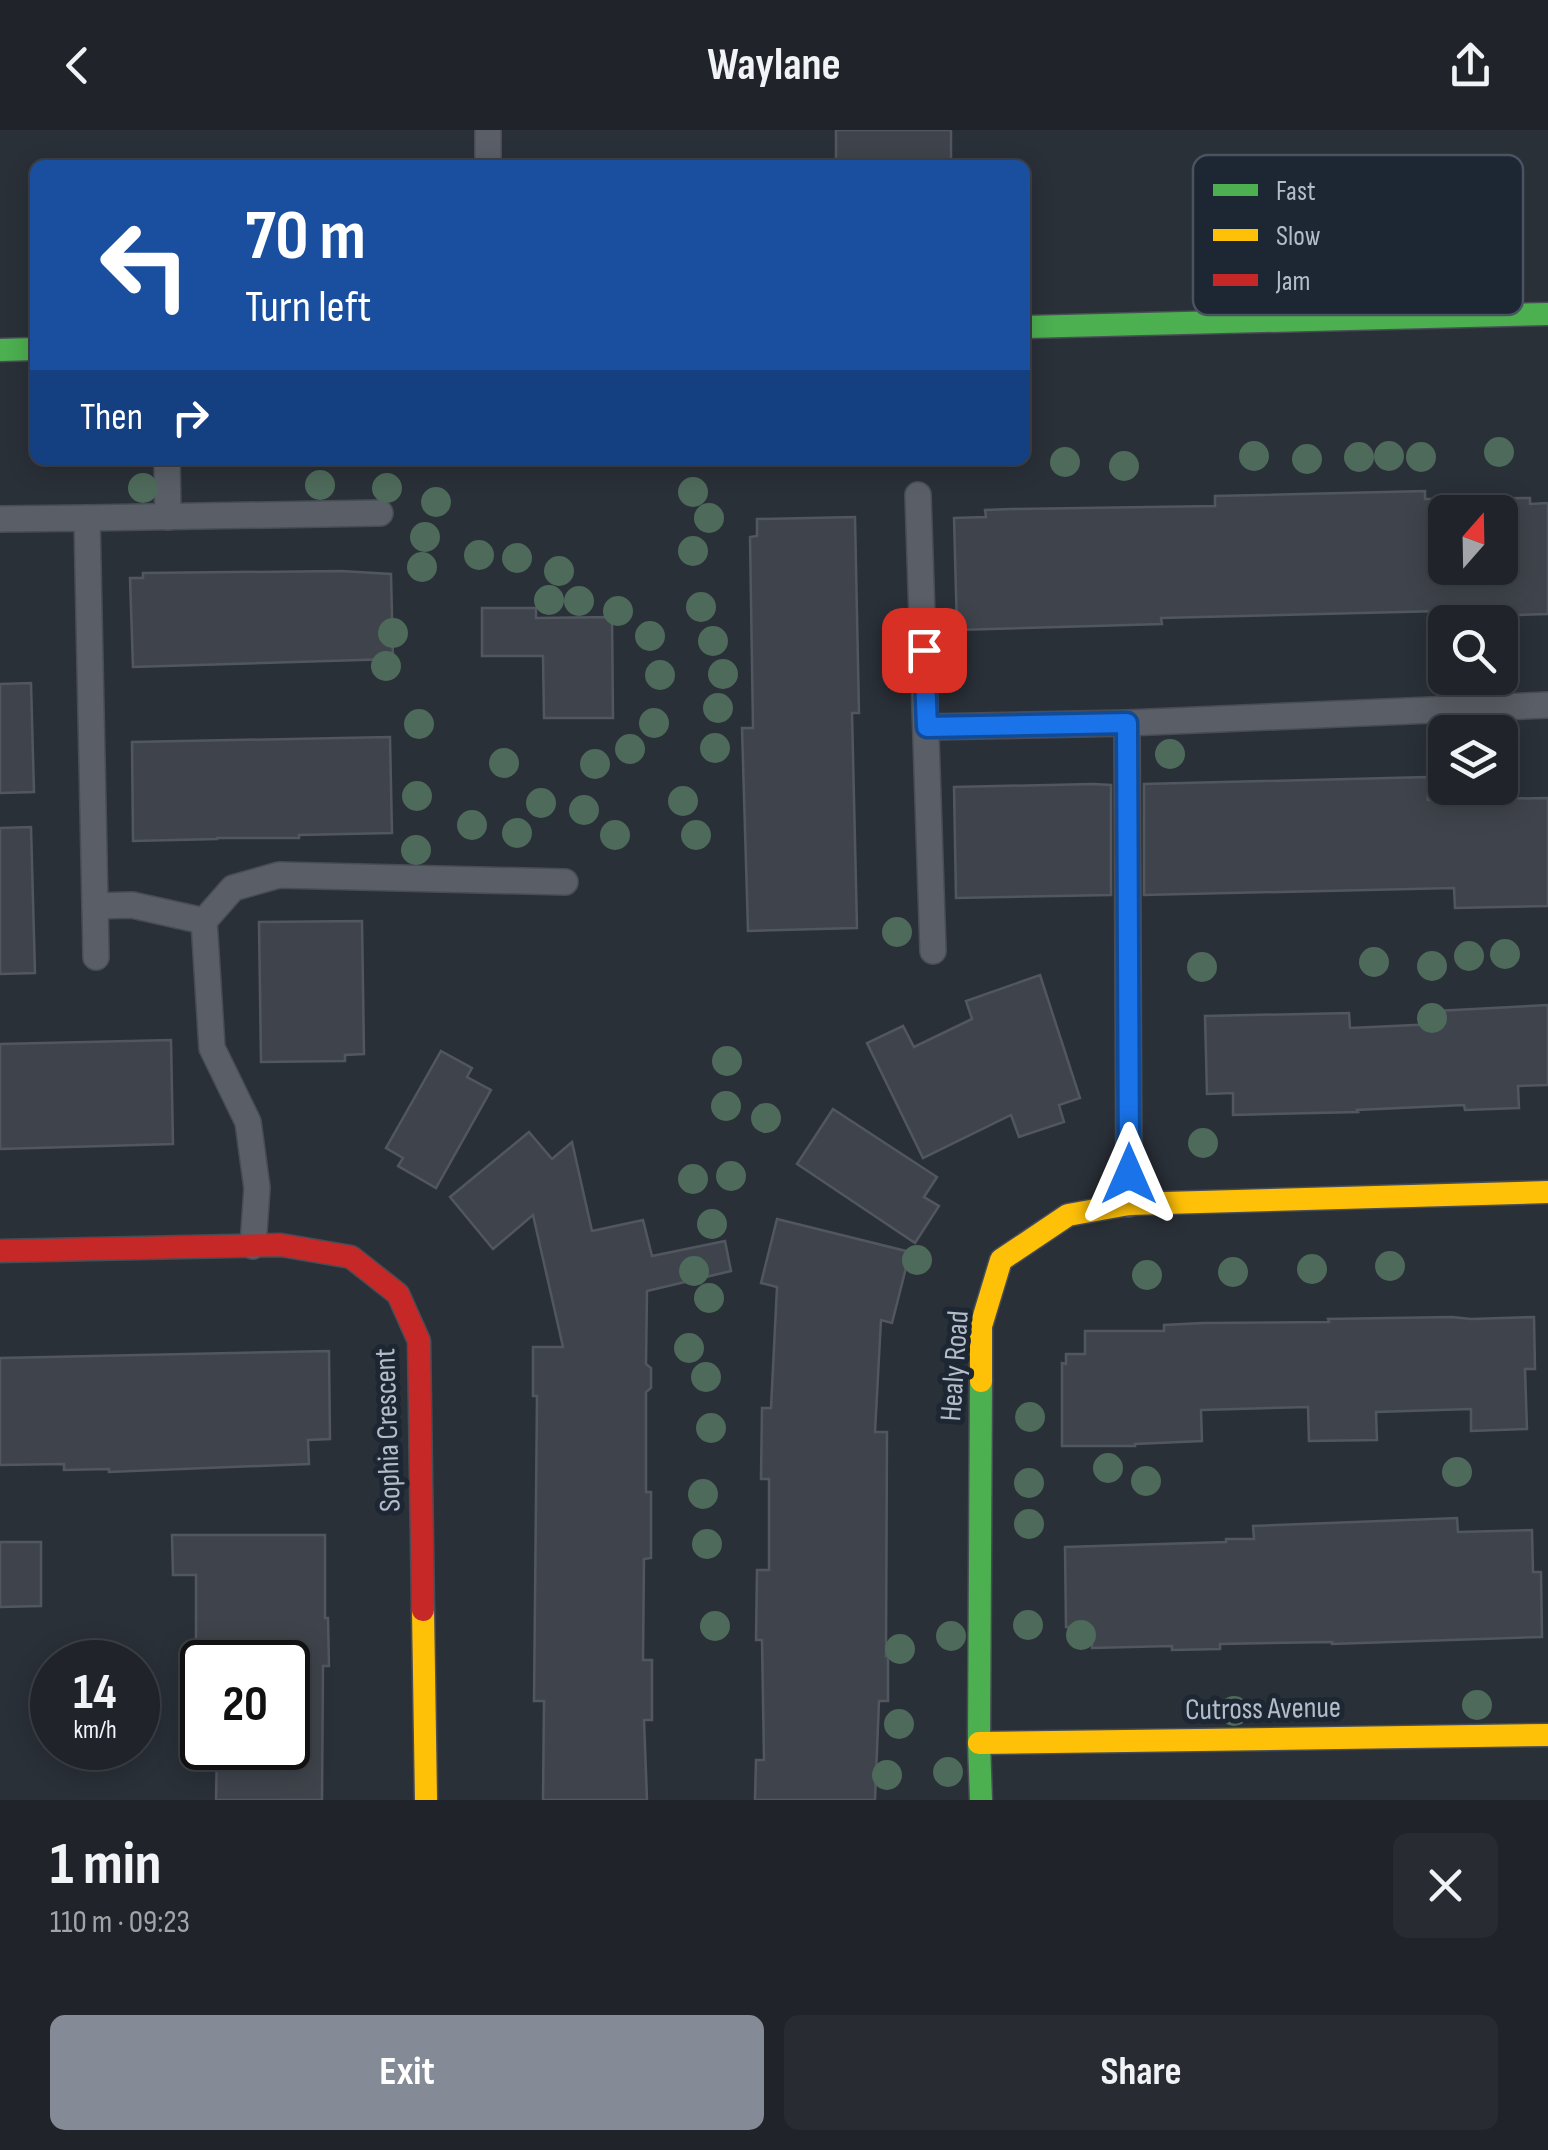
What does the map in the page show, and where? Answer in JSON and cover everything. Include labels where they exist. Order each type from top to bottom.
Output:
[{"type":"street","points":[[1523,315],[1548,314]]},
{"type":"street","points":[[1030,327],[1508,315]]},
{"type":"street","points":[[0,350],[30,350]]},
{"type":"street","name":"Healy Road","points":[[981,1800],[981,1326],[1001,1260],[1068,1215],[1128,1204],[1548,1192]]},
{"type":"street","name":"Sophia Crescent","points":[[0,1251],[281,1245],[351,1257],[398,1294],[419,1341],[426,1800]]},
{"type":"street","name":"Cutross Avenue","points":[[979,1743],[1548,1734]]},
{"type":"lane","points":[[488,130],[488,160]]},
{"type":"lane","points":[[167,465],[168,517]]},
{"type":"lane","points":[[918,495],[933,951]]},
{"type":"lane","points":[[0,519],[380,513]]},
{"type":"lane","points":[[87,518],[96,957]]},
{"type":"lane","points":[[927,727],[1548,706]]},
{"type":"lane","points":[[1127,723],[1128,1204]]},
{"type":"lane","points":[[254,1246],[257,1188],[248,1122],[212,1048],[204,920],[233,888],[279,875],[566,882]]},
{"type":"lane","points":[[96,906],[132,904],[204,920]]},
{"type":"building","points":[[836,130],[951,130],[951,160],[836,160]]},
{"type":"building","points":[[1425,491],[1428,585],[1518,585],[1518,498],[1530,498],[1530,504],[1548,503],[1548,614],[1518,615],[1518,605],[1428,605],[1428,611],[1161,618],[1162,624],[957,630],[954,518],[986,517],[985,510],[1215,506],[1215,496]]},
{"type":"building","points":[[855,517],[859,713],[852,713],[857,928],[748,931],[742,728],[753,728],[750,537],[757,536],[757,519]]},
{"type":"building","points":[[143,573],[391,574],[393,659],[133,667],[130,578],[143,578]]},
{"type":"building","points":[[482,608],[536,608],[536,618],[612,617],[613,718],[544,718],[543,656],[482,656]]},
{"type":"building","points":[[31,683],[34,792],[0,793],[0,684]]},
{"type":"building","points":[[390,737],[392,833],[133,841],[132,742]]},
{"type":"building","points":[[1427,777],[1428,805],[1518,805],[1518,798],[1548,798],[1548,906],[1455,908],[1454,888],[1144,895],[1144,784]]},
{"type":"building","points":[[1111,785],[1111,895],[956,898],[954,787]]},
{"type":"building","points":[[31,827],[35,973],[0,974],[0,828]]},
{"type":"building","points":[[362,921],[364,1054],[345,1055],[345,1061],[261,1062],[259,922]]},
{"type":"building","points":[[1040,975],[1080,1098],[1059,1105],[1064,1122],[1019,1137],[1011,1115],[923,1158],[867,1043],[903,1026],[914,1047],[972,1019],[966,1001]]},
{"type":"building","points":[[1548,1005],[1548,1085],[1518,1086],[1519,1108],[1465,1110],[1464,1105],[1233,1115],[1233,1093],[1207,1094],[1205,1016],[1349,1013],[1350,1028],[1436,1024],[1436,1011]]},
{"type":"building","points":[[171,1040],[173,1144],[0,1149],[0,1044]]},
{"type":"building","points":[[441,1051],[472,1068],[467,1077],[491,1090],[436,1188],[398,1166],[403,1158],[386,1148]]},
{"type":"building","points":[[833,1109],[937,1177],[924,1197],[939,1206],[915,1243],[797,1164]]},
{"type":"building","points":[[529,1132],[552,1159],[572,1142],[592,1231],[643,1220],[652,1256],[725,1241],[731,1271],[647,1291],[646,1364],[651,1368],[651,1388],[646,1392],[646,1492],[651,1492],[651,1558],[644,1559],[643,1660],[652,1660],[652,1720],[644,1720],[647,1800],[543,1800],[544,1701],[534,1701],[537,1396],[533,1396],[533,1347],[563,1347],[533,1215],[493,1249],[450,1197]]},
{"type":"building","points":[[777,1219],[910,1252],[892,1323],[881,1320],[875,1432],[887,1432],[888,1701],[879,1701],[875,1800],[755,1800],[756,1760],[764,1760],[762,1640],[756,1640],[757,1570],[769,1570],[769,1479],[761,1479],[762,1408],[771,1408],[777,1287],[761,1283]]},
{"type":"building","points":[[1534,1317],[1535,1369],[1525,1369],[1527,1429],[1471,1431],[1471,1409],[1376,1412],[1377,1440],[1309,1441],[1308,1407],[1201,1410],[1202,1441],[1062,1446],[1062,1363],[1066,1364],[1066,1354],[1085,1354],[1085,1331],[1164,1331],[1164,1325],[1203,1323]]},
{"type":"building","points":[[329,1351],[330,1439],[308,1440],[309,1464],[109,1472],[64,1470],[64,1464],[0,1465],[0,1358]]},
{"type":"building","points":[[1457,1518],[1458,1532],[1532,1530],[1533,1572],[1541,1572],[1542,1637],[1220,1644],[1220,1649],[1172,1650],[1172,1646],[1092,1648],[1092,1627],[1066,1627],[1065,1547],[1254,1539],[1253,1526]]},
{"type":"building","points":[[172,1535],[325,1535],[329,1666],[323,1666],[322,1800],[216,1800],[217,1770],[310,1770],[310,1640],[196,1640],[196,1575],[173,1575]]},
{"type":"building","points":[[0,1542],[41,1542],[41,1606],[0,1607]]},
{"type":"traffic: fast","points":[[1523,315],[1548,314]]},
{"type":"traffic: fast","points":[[1030,327],[1508,315]]},
{"type":"traffic: fast","points":[[0,350],[30,349]]},
{"type":"traffic: fast","points":[[981,1381],[981,1800]]},
{"type":"traffic: slow","points":[[981,1381],[981,1326],[1001,1260],[1068,1215],[1129,1204],[1548,1192]]},
{"type":"traffic: slow","points":[[423,1610],[426,1800]]},
{"type":"traffic: slow","points":[[979,1743],[1548,1735]]},
{"type":"traffic: jam","points":[[0,1251],[281,1245],[351,1257],[398,1294],[419,1341],[423,1610]]},
{"type":"route","points":[[924,650],[927,727],[1127,723],[1129,1174]]}]
